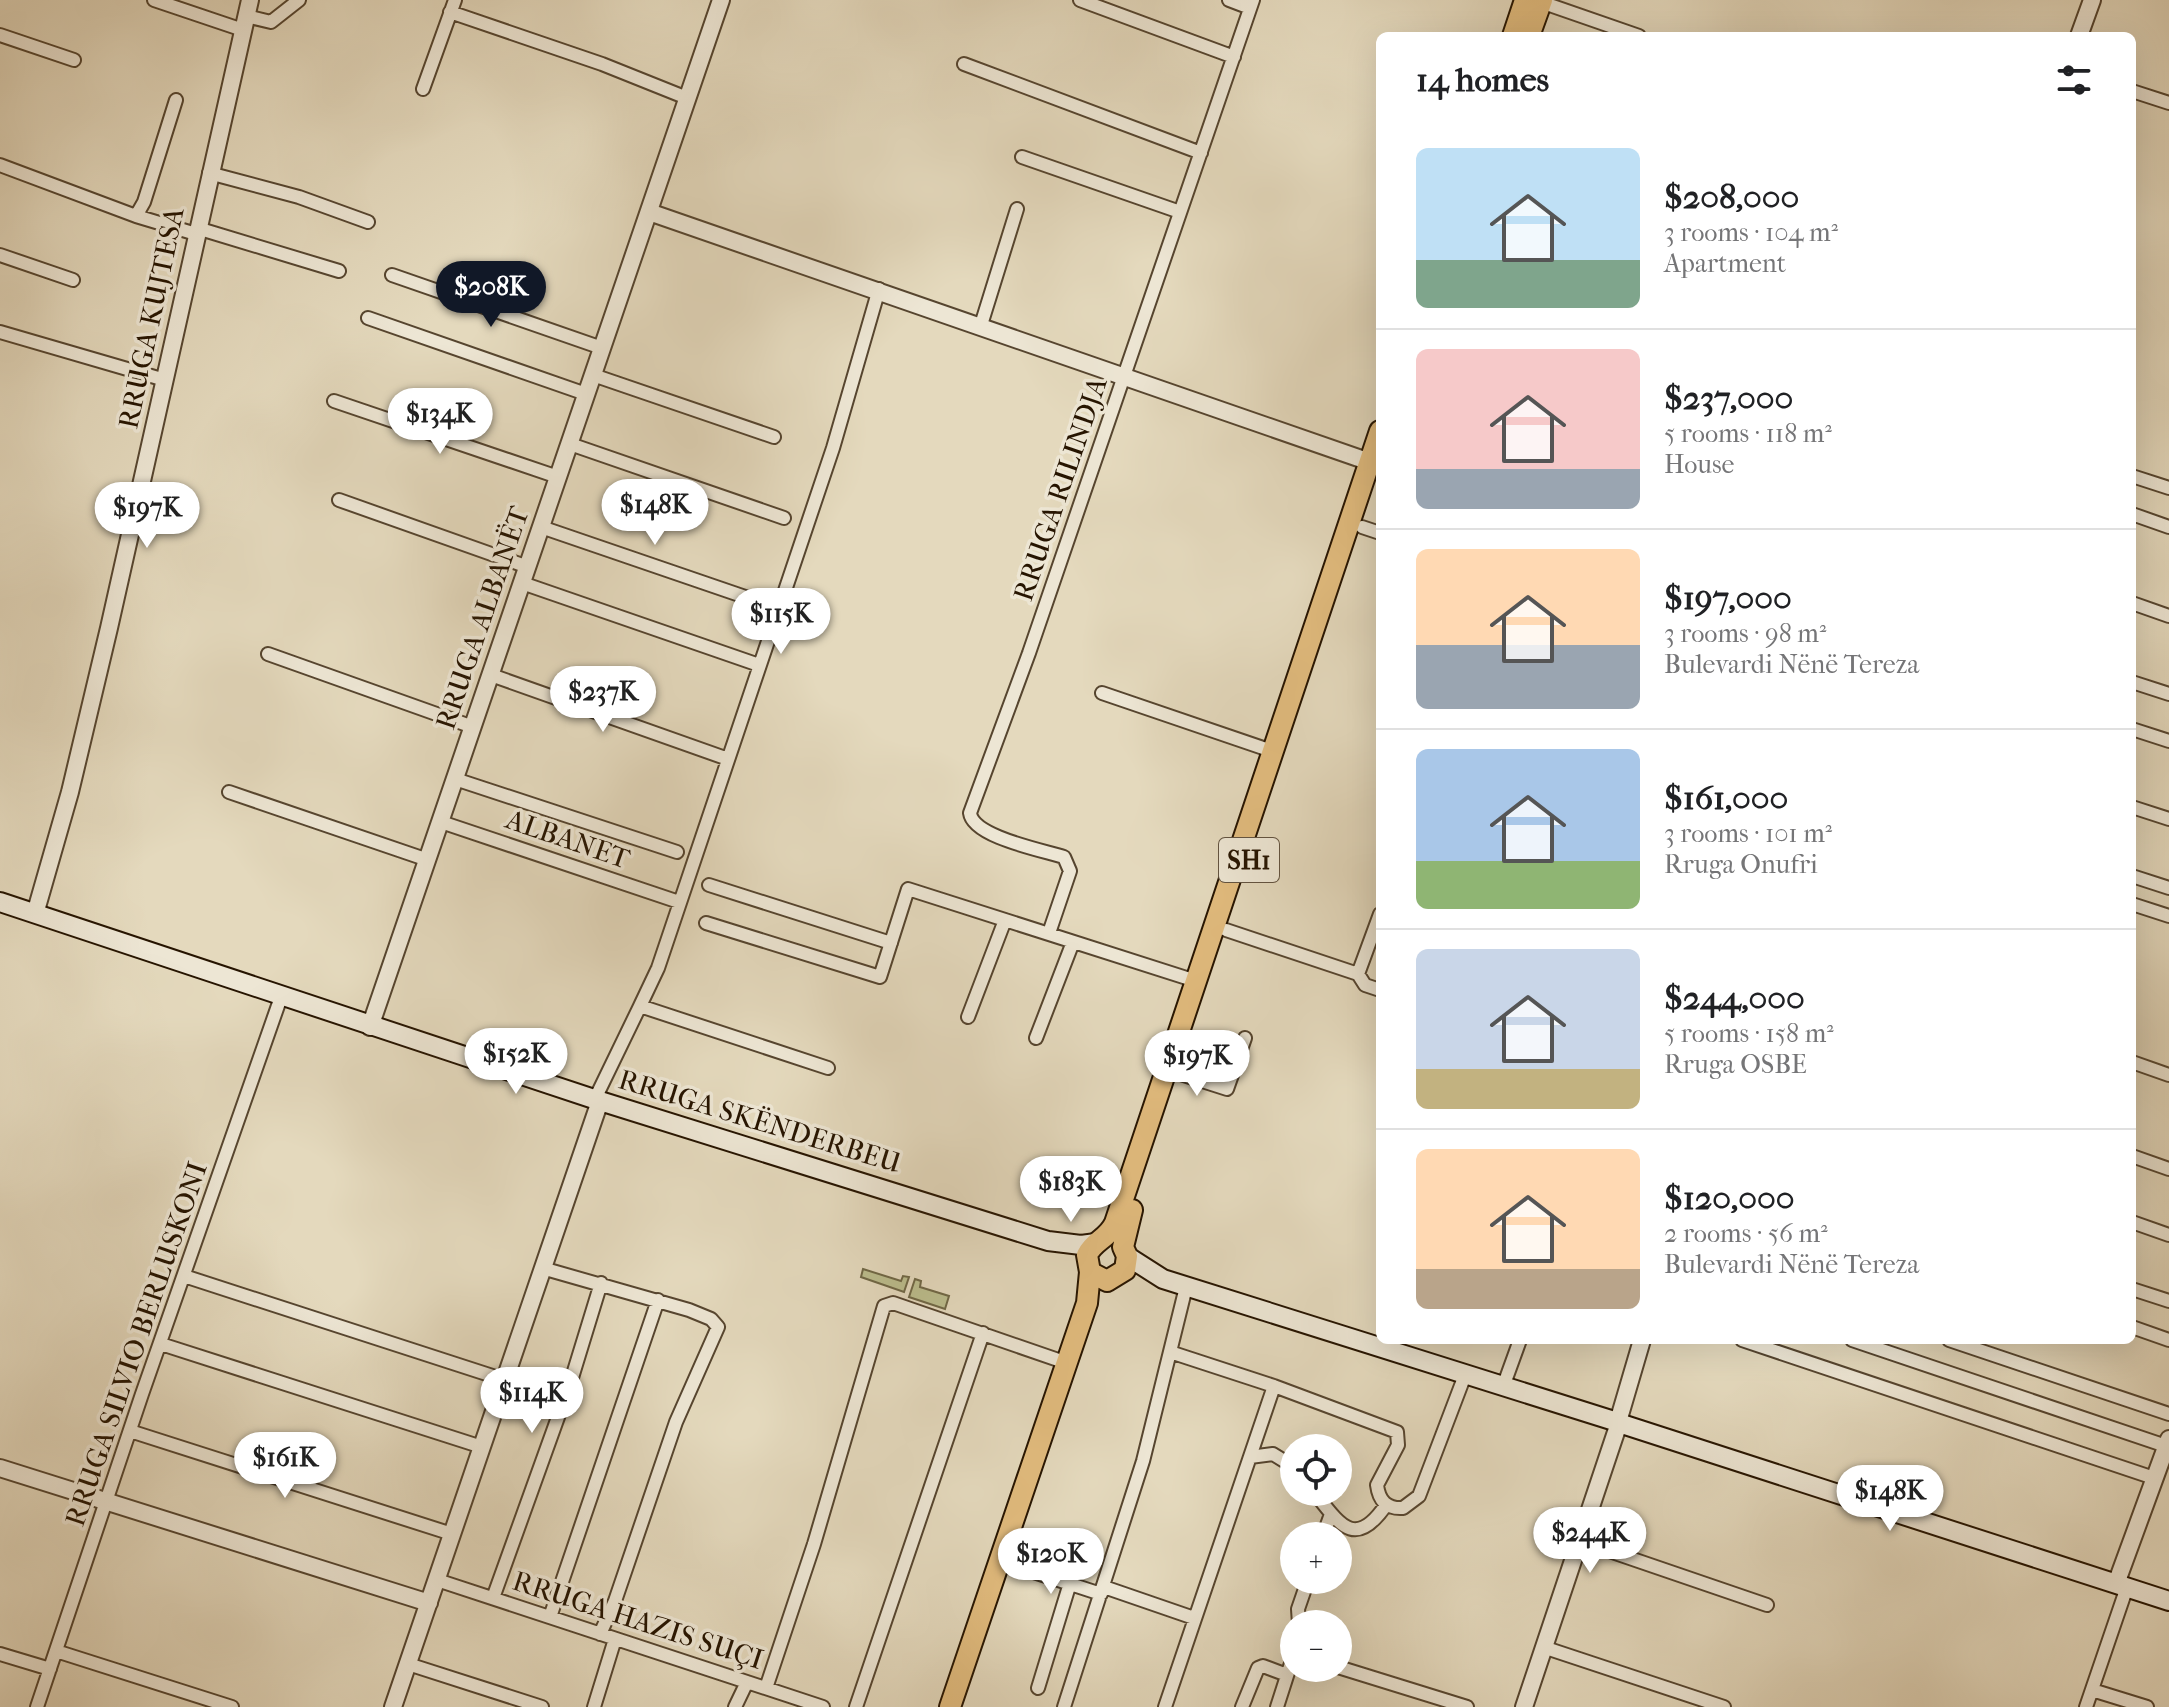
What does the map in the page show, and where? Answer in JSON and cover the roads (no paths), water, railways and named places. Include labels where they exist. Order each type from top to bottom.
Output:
[{"type":"main road","points":[[1516,32],[1536,1]]},
{"type":"main road","points":[[1530,32],[1536,1]]},
{"type":"main road","name":"SH1","points":[[963,1707],[1101,1302],[1115,1278],[1127,1267],[1113,1246],[1115,1223],[1202,983],[1226,930],[1371,530],[1375,468]]},
{"type":"main road","name":"SH1","points":[[1113,1246],[1177,1073],[1272,751],[1375,468]]},
{"type":"main road","name":"RRUGA SKËNDERBEU","points":[[0,902],[370,1027],[1048,1241],[1113,1246]]},
{"type":"main road","name":"RRUGA SKËNDERBEU","points":[[1048,1241],[1089,1269]]},
{"type":"main road","points":[[1113,1246],[1163,1279],[1186,1287],[1619,1422],[2169,1601]]},
{"type":"main road","name":"SH1","points":[[950,1707],[1087,1303],[1088,1251],[1113,1246]]},
{"type":"main road","points":[[1089,1269],[1100,1279],[1163,1279]]},
{"type":"street","points":[[154,0],[247,15],[271,22],[299,0]]},
{"type":"street","points":[[1080,0],[1234,57]]},
{"type":"street","points":[[1229,0],[1251,4]]},
{"type":"street","points":[[2080,32],[2092,0]]},
{"type":"street","name":"RRUGA ALBANËT","points":[[370,1027],[649,212],[716,1]]},
{"type":"street","points":[[1536,1],[1627,32]]},
{"type":"street","name":"RRUGA RILINDJA","points":[[1049,933],[1070,871],[1064,857],[983,832],[971,822],[970,813],[1251,4]]},
{"type":"street","points":[[423,89],[452,6],[687,98]]},
{"type":"street","name":"RRUGA KUJTESA","points":[[35,914],[78,756],[247,15]]},
{"type":"street","points":[[0,35],[74,60]]},
{"type":"street","points":[[964,64],[1201,153]]},
{"type":"street","points":[[2136,92],[2169,103]]},
{"type":"street","points":[[136,216],[144,202],[176,100]]},
{"type":"street","points":[[1022,157],[1180,212]]},
{"type":"street","points":[[0,165],[136,216],[339,271]]},
{"type":"street","points":[[209,173],[299,197],[368,222]]},
{"type":"street","points":[[981,325],[1017,209]]},
{"type":"street","points":[[649,212],[879,289],[1375,468]]},
{"type":"street","points":[[0,255],[73,280]]},
{"type":"street","points":[[392,275],[602,348]]},
{"type":"street","points":[[393,1707],[598,1100],[658,968],[833,448],[879,289]]},
{"type":"street","points":[[368,318],[586,394]]},
{"type":"street","points":[[0,332],[165,380]]},
{"type":"street","points":[[593,375],[774,437]]},
{"type":"street","points":[[334,401],[558,477]]},
{"type":"street","points":[[570,444],[784,518]]},
{"type":"street","points":[[2136,477],[2169,488]]},
{"type":"street","points":[[339,500],[759,665]]},
{"type":"street","points":[[2136,515],[2169,527]]},
{"type":"street","points":[[541,527],[757,601]]},
{"type":"street","points":[[2136,604],[2169,616]]},
{"type":"street","points":[[268,654],[473,727]]},
{"type":"street","points":[[491,675],[728,759]]},
{"type":"street","points":[[2136,683],[2169,694]]},
{"type":"street","points":[[1102,693],[1272,751]]},
{"type":"street","points":[[2136,730],[2169,741]]},
{"type":"street","points":[[455,779],[677,852]]},
{"type":"street","points":[[229,792],[428,860]]},
{"type":"street","points":[[2136,808],[2169,819]]},
{"type":"street","name":"ALBANET","points":[[441,822],[679,902]]},
{"type":"street","points":[[2136,877],[2169,888]]},
{"type":"street","points":[[709,885],[891,943]]},
{"type":"street","points":[[706,923],[876,978],[882,975],[908,889],[1202,983]]},
{"type":"street","points":[[2136,905],[2169,916]]},
{"type":"street","points":[[968,1017],[1005,920]]},
{"type":"street","points":[[1358,974],[1376,925]]},
{"type":"street","points":[[1226,930],[1358,974],[1365,985],[1376,989]]},
{"type":"street","points":[[1036,1038],[1073,942]]},
{"type":"street","name":"RRUGA SILVIO BERLUSKONI","points":[[41,1706],[50,1669],[106,1501],[281,997]]},
{"type":"street","points":[[640,1006],[828,1068]]},
{"type":"street","points":[[1177,1073],[1227,1089],[1245,1038]]},
{"type":"street","points":[[2136,1063],[2169,1075]]},
{"type":"street","points":[[2136,1157],[2169,1169]]},
{"type":"street","points":[[2136,1223],[2169,1235]]},
{"type":"street","points":[[542,1268],[658,1300],[711,1319],[718,1327],[676,1422],[615,1601],[600,1634]]},
{"type":"street","points":[[184,1276],[505,1380]]},
{"type":"street","points":[[493,1598],[571,1381],[601,1283]]},
{"type":"street","points":[[1064,1707],[1143,1461],[1186,1287]]},
{"type":"street","points":[[2136,1290],[2169,1301]]},
{"type":"street","points":[[550,1617],[658,1300]]},
{"type":"street","points":[[766,1688],[814,1544],[884,1306],[893,1303],[1067,1363]]},
{"type":"street","points":[[2136,1328],[2169,1340]]},
{"type":"street","points":[[856,1707],[983,1333]]},
{"type":"street","points":[[161,1344],[482,1447]]},
{"type":"street","points":[[1503,1387],[1519,1344]]},
{"type":"street","points":[[1524,1707],[1619,1422],[1641,1344]]},
{"type":"street","points":[[1754,1344],[2154,1478]]},
{"type":"street","points":[[1864,1344],[2168,1443],[2154,1478],[2086,1707]]},
{"type":"street","points":[[1961,1344],[2169,1414]]},
{"type":"street","points":[[1170,1352],[1274,1386],[1397,1432],[1398,1445],[1377,1485],[1392,1507]]},
{"type":"street","points":[[1325,1506],[1346,1527],[1364,1530],[1392,1507],[1410,1506],[1419,1496],[1465,1375]]},
{"type":"street","points":[[1165,1707],[1274,1386]]},
{"type":"street","points":[[130,1431],[452,1534]]},
{"type":"street","points":[[1250,1457],[1273,1454],[1280,1458]]},
{"type":"street","points":[[0,1468],[429,1603]]},
{"type":"street","points":[[1328,1522],[1331,1514]]},
{"type":"street","points":[[1580,1541],[1767,1605]]},
{"type":"street","points":[[1012,1565],[1194,1618]]},
{"type":"street","name":"RRUGA HAZIS SUÇI","points":[[437,1580],[815,1706]]},
{"type":"street","points":[[1038,1688],[1070,1583]]},
{"type":"street","points":[[594,1707],[615,1639]]},
{"type":"street","points":[[1546,1648],[1724,1707]]},
{"type":"street","points":[[56,1651],[232,1707]]},
{"type":"street","points":[[0,1654],[50,1669]]},
{"type":"street","points":[[408,1664],[542,1707]]},
{"type":"street","points":[[1242,1707],[1258,1668],[1263,1666],[1280,1672]]},
{"type":"street","points":[[1352,1671],[1467,1707]]},
{"type":"street","points":[[735,1707],[747,1682]]},
{"type":"street","points":[[1277,1707],[1285,1682]]},
{"type":"street","points":[[2092,1690],[2147,1707]]}]
